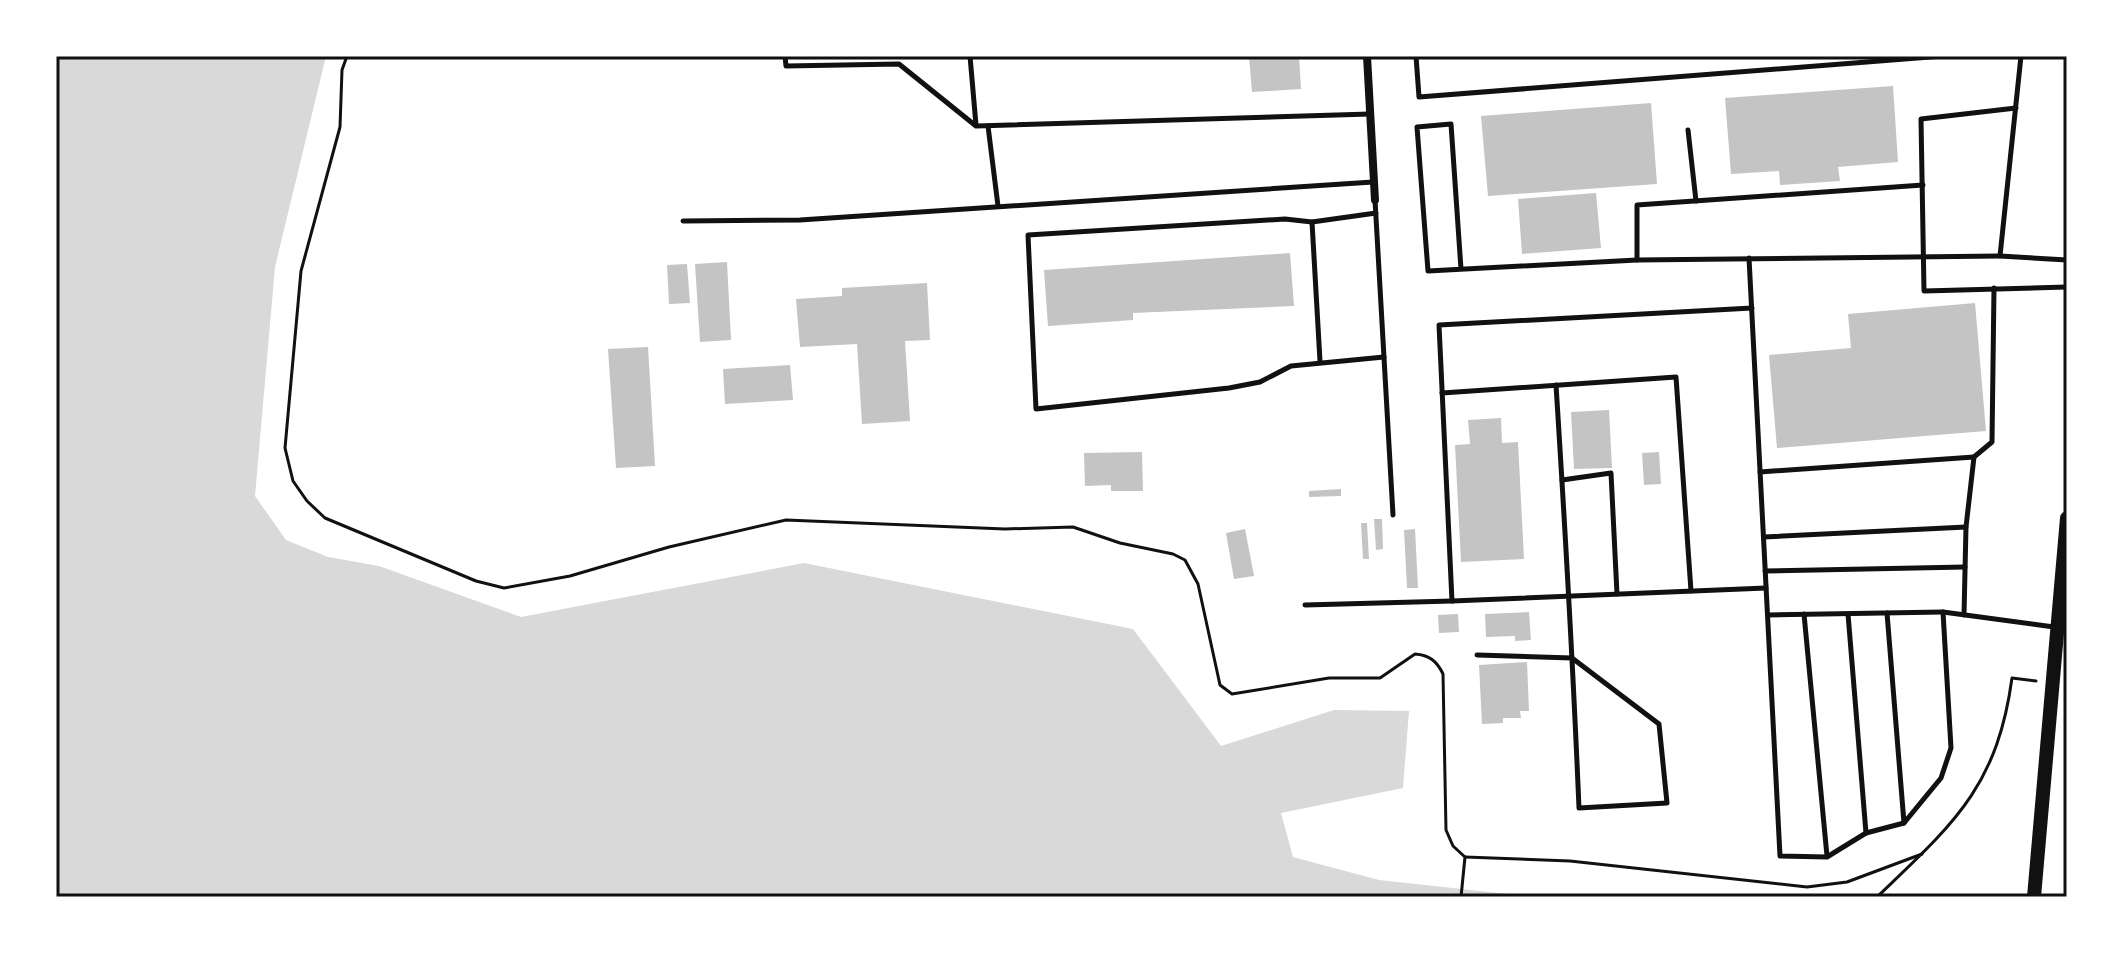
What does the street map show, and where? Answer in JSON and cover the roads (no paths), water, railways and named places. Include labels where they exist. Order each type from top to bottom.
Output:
[{"type":"main road","points":[[2034,897],[2067,518]]},
{"type":"street","points":[[1367,56],[1375,200]]},
{"type":"lane","points":[[785,56],[786,66],[899,64],[976,126],[1371,114]]},
{"type":"lane","points":[[970,56],[976,126]]},
{"type":"lane","points":[[1416,56],[1419,97],[1943,56]]},
{"type":"lane","points":[[2000,256],[2021,56]]},
{"type":"lane","points":[[2016,108],[1921,119],[1924,291],[2067,287]]},
{"type":"lane","points":[[1461,269],[1451,124],[1417,127],[1428,271],[1637,260],[1749,258],[2000,256],[2067,260]]},
{"type":"lane","points":[[988,126],[998,206]]},
{"type":"lane","points":[[1688,130],[1696,201]]},
{"type":"lane","points":[[683,221],[800,220],[1374,182]]},
{"type":"lane","points":[[1637,260],[1637,205],[1923,185]]},
{"type":"lane","points":[[1375,200],[1393,515]]},
{"type":"lane","points":[[1376,213],[1312,222],[1285,219],[1028,235],[1036,409],[1229,388],[1260,382],[1291,366],[1384,357]]},
{"type":"lane","points":[[1312,222],[1320,361]]},
{"type":"lane","points":[[1749,258],[1780,856],[1827,857],[1866,833],[1904,823],[1941,778],[1951,748],[1943,612]]},
{"type":"lane","points":[[1760,472],[1974,457],[1992,442],[1994,288]]},
{"type":"lane","points":[[1452,601],[1439,325],[1752,308]]},
{"type":"lane","points":[[1442,393],[1676,377],[1691,591]]},
{"type":"lane","points":[[1477,655],[1572,658],[1659,724],[1667,803],[1579,808],[1572,658],[1570,596],[1556,385]]},
{"type":"lane","points":[[1964,615],[1966,527],[1974,457]]},
{"type":"lane","points":[[1562,480],[1611,473],[1617,594]]},
{"type":"lane","points":[[1764,537],[1966,527]]},
{"type":"lane","points":[[1765,571],[1965,567]]},
{"type":"lane","points":[[1305,605],[1766,588]]},
{"type":"lane","points":[[1768,615],[1943,612],[2058,628]]},
{"type":"lane","points":[[1887,613],[1904,823]]},
{"type":"lane","points":[[1804,614],[1827,857]]},
{"type":"lane","points":[[1848,614],[1866,833]]}]
